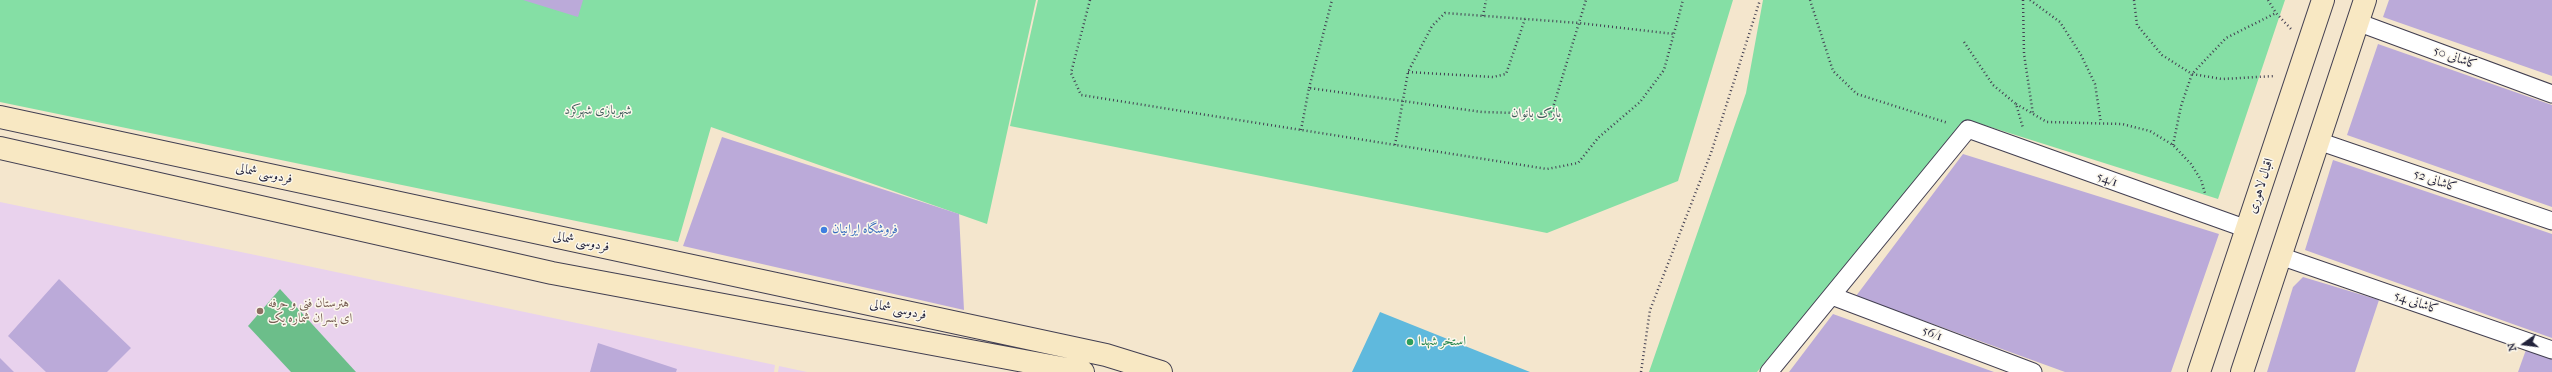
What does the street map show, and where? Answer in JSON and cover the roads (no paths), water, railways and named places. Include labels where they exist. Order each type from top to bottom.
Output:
[{"type":"main road","name":"اقبال لاهوری","points":[[2199,372],[2323,0]]},
{"type":"main road","points":[[2242,372],[2364,0]]},
{"type":"main road","name":"فردوسی شمالی","points":[[0,117],[1106,355],[1161,372]]},
{"type":"main road","name":"فردوسی شمالی","points":[[0,148],[552,272],[1083,372]]},
{"type":"street","name":"کاشانی 50","points":[[2357,22],[2552,94]]},
{"type":"street","name":"54/1","points":[[1832,296],[1968,129],[2247,229]]},
{"type":"street","name":"کاشانی 52","points":[[2318,141],[2552,222]]},
{"type":"street","name":"کاشانی 54","points":[[2280,256],[2552,350]]},
{"type":"street","points":[[1769,372],[1832,296]]},
{"type":"street","name":"56/1","points":[[1832,296],[2033,372]]},
{"type":"water","name":"استخر شهدا","points":[[1380,312],[1530,372],[1352,372]]},
{"type":"place","name":"فروشگاه ایرانیان","points":[[824,230]]},
{"type":"place","name":"هنرستان فنی و حرفه ای پسران شماره یک","points":[[260,311]]},
{"type":"place","name":"استخر شهدا","points":[[1410,342]]},
{"type":"park label","name":"شهربازی شهرکرد","points":[[598,111]]},
{"type":"park label","name":"پارک بانوان","points":[[1536,114]]}]
